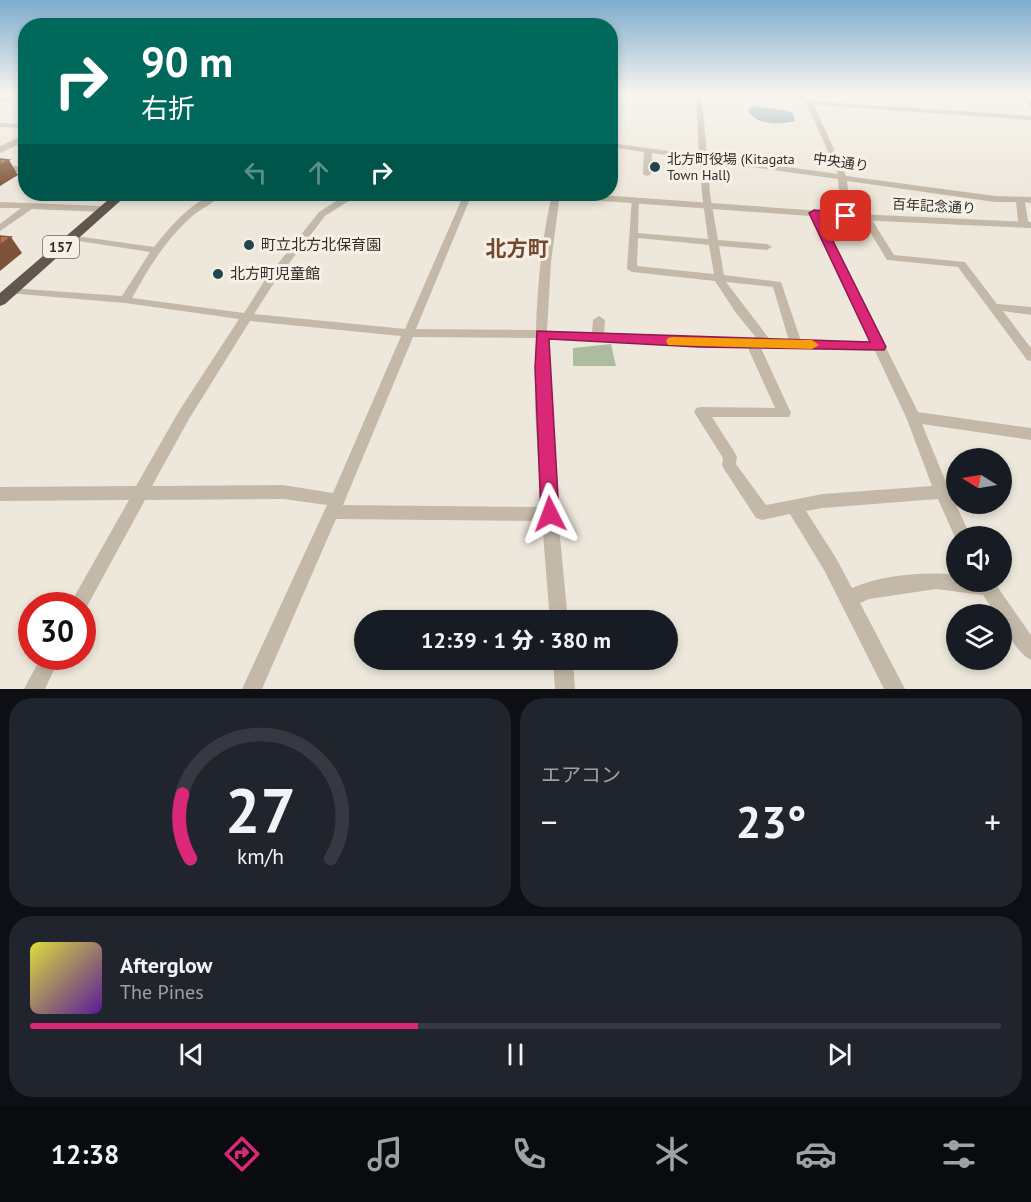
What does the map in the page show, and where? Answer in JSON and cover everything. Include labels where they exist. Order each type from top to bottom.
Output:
[{"type":"highway","name":"157","points":[[0,300],[114,201]]},
{"type":"street","points":[[701,126],[709,205],[720,278],[760,343],[784,413],[701,412],[730,457],[729,465],[762,513],[823,501],[942,492]]},
{"type":"street","points":[[820,126],[842,175],[846,216]]},
{"type":"street","points":[[0,150],[18,141]]},
{"type":"street","name":"中央通り","points":[[618,146],[1020,201],[1031,200]]},
{"type":"street","points":[[647,174],[648,150]]},
{"type":"street","points":[[0,168],[18,169]]},
{"type":"street","name":"百年記念通り","points":[[618,199],[866,218],[1029,225]]},
{"type":"street","points":[[635,200],[632,269],[777,284],[796,344]]},
{"type":"street","points":[[125,300],[156,250],[191,213],[208,201]]},
{"type":"street","points":[[86,592],[184,415],[269,282],[322,214],[342,201]]},
{"type":"street","points":[[252,689],[335,506],[465,201]]},
{"type":"street","points":[[558,610],[550,514],[542,334],[544,284],[562,201]]},
{"type":"street","points":[[1020,201],[1023,221],[1029,225]]},
{"type":"street","points":[[0,205],[104,209]]},
{"type":"street","points":[[0,228],[30,206]]},
{"type":"street","points":[[814,213],[913,417],[958,526]]},
{"type":"street","points":[[866,218],[891,258],[961,264],[1031,357]]},
{"type":"street","points":[[634,235],[767,247]]},
{"type":"street","points":[[72,237],[156,250]]},
{"type":"street","points":[[11,291],[125,300],[248,317],[409,333],[542,334],[879,347]]},
{"type":"street","points":[[994,308],[1031,311]]},
{"type":"street","points":[[598,337],[599,321]]},
{"type":"street","points":[[913,417],[1031,434]]},
{"type":"street","points":[[0,494],[283,492],[335,506],[550,514]]},
{"type":"street","points":[[794,507],[830,564],[895,689]]},
{"type":"street","points":[[849,599],[869,590],[946,582]]},
{"type":"street","points":[[990,592],[1031,651]]},
{"type":"street","points":[[34,689],[44,670]]},
{"type":"street","points":[[564,670],[565,689]]},
{"type":"green space","points":[[611,344],[616,366],[573,366],[573,348]]},
{"type":"building","points":[[0,159],[9,160],[0,165]]},
{"type":"building","points":[[0,236],[11,237],[0,245]]},
{"type":"slow traffic","points":[[672,341],[812,345]]},
{"type":"place","name":"北方町役場 (Kitagata Town Hall)","points":[[655,167]]},
{"type":"place","name":"町立北方北保育園","points":[[249,245]]},
{"type":"place","name":"北方町児童館","points":[[218,274]]},
{"type":"district","name":"北方町","points":[[517,249]]},
{"type":"route","points":[[550,514],[542,334],[698,343],[879,347],[814,213],[846,216]]}]
